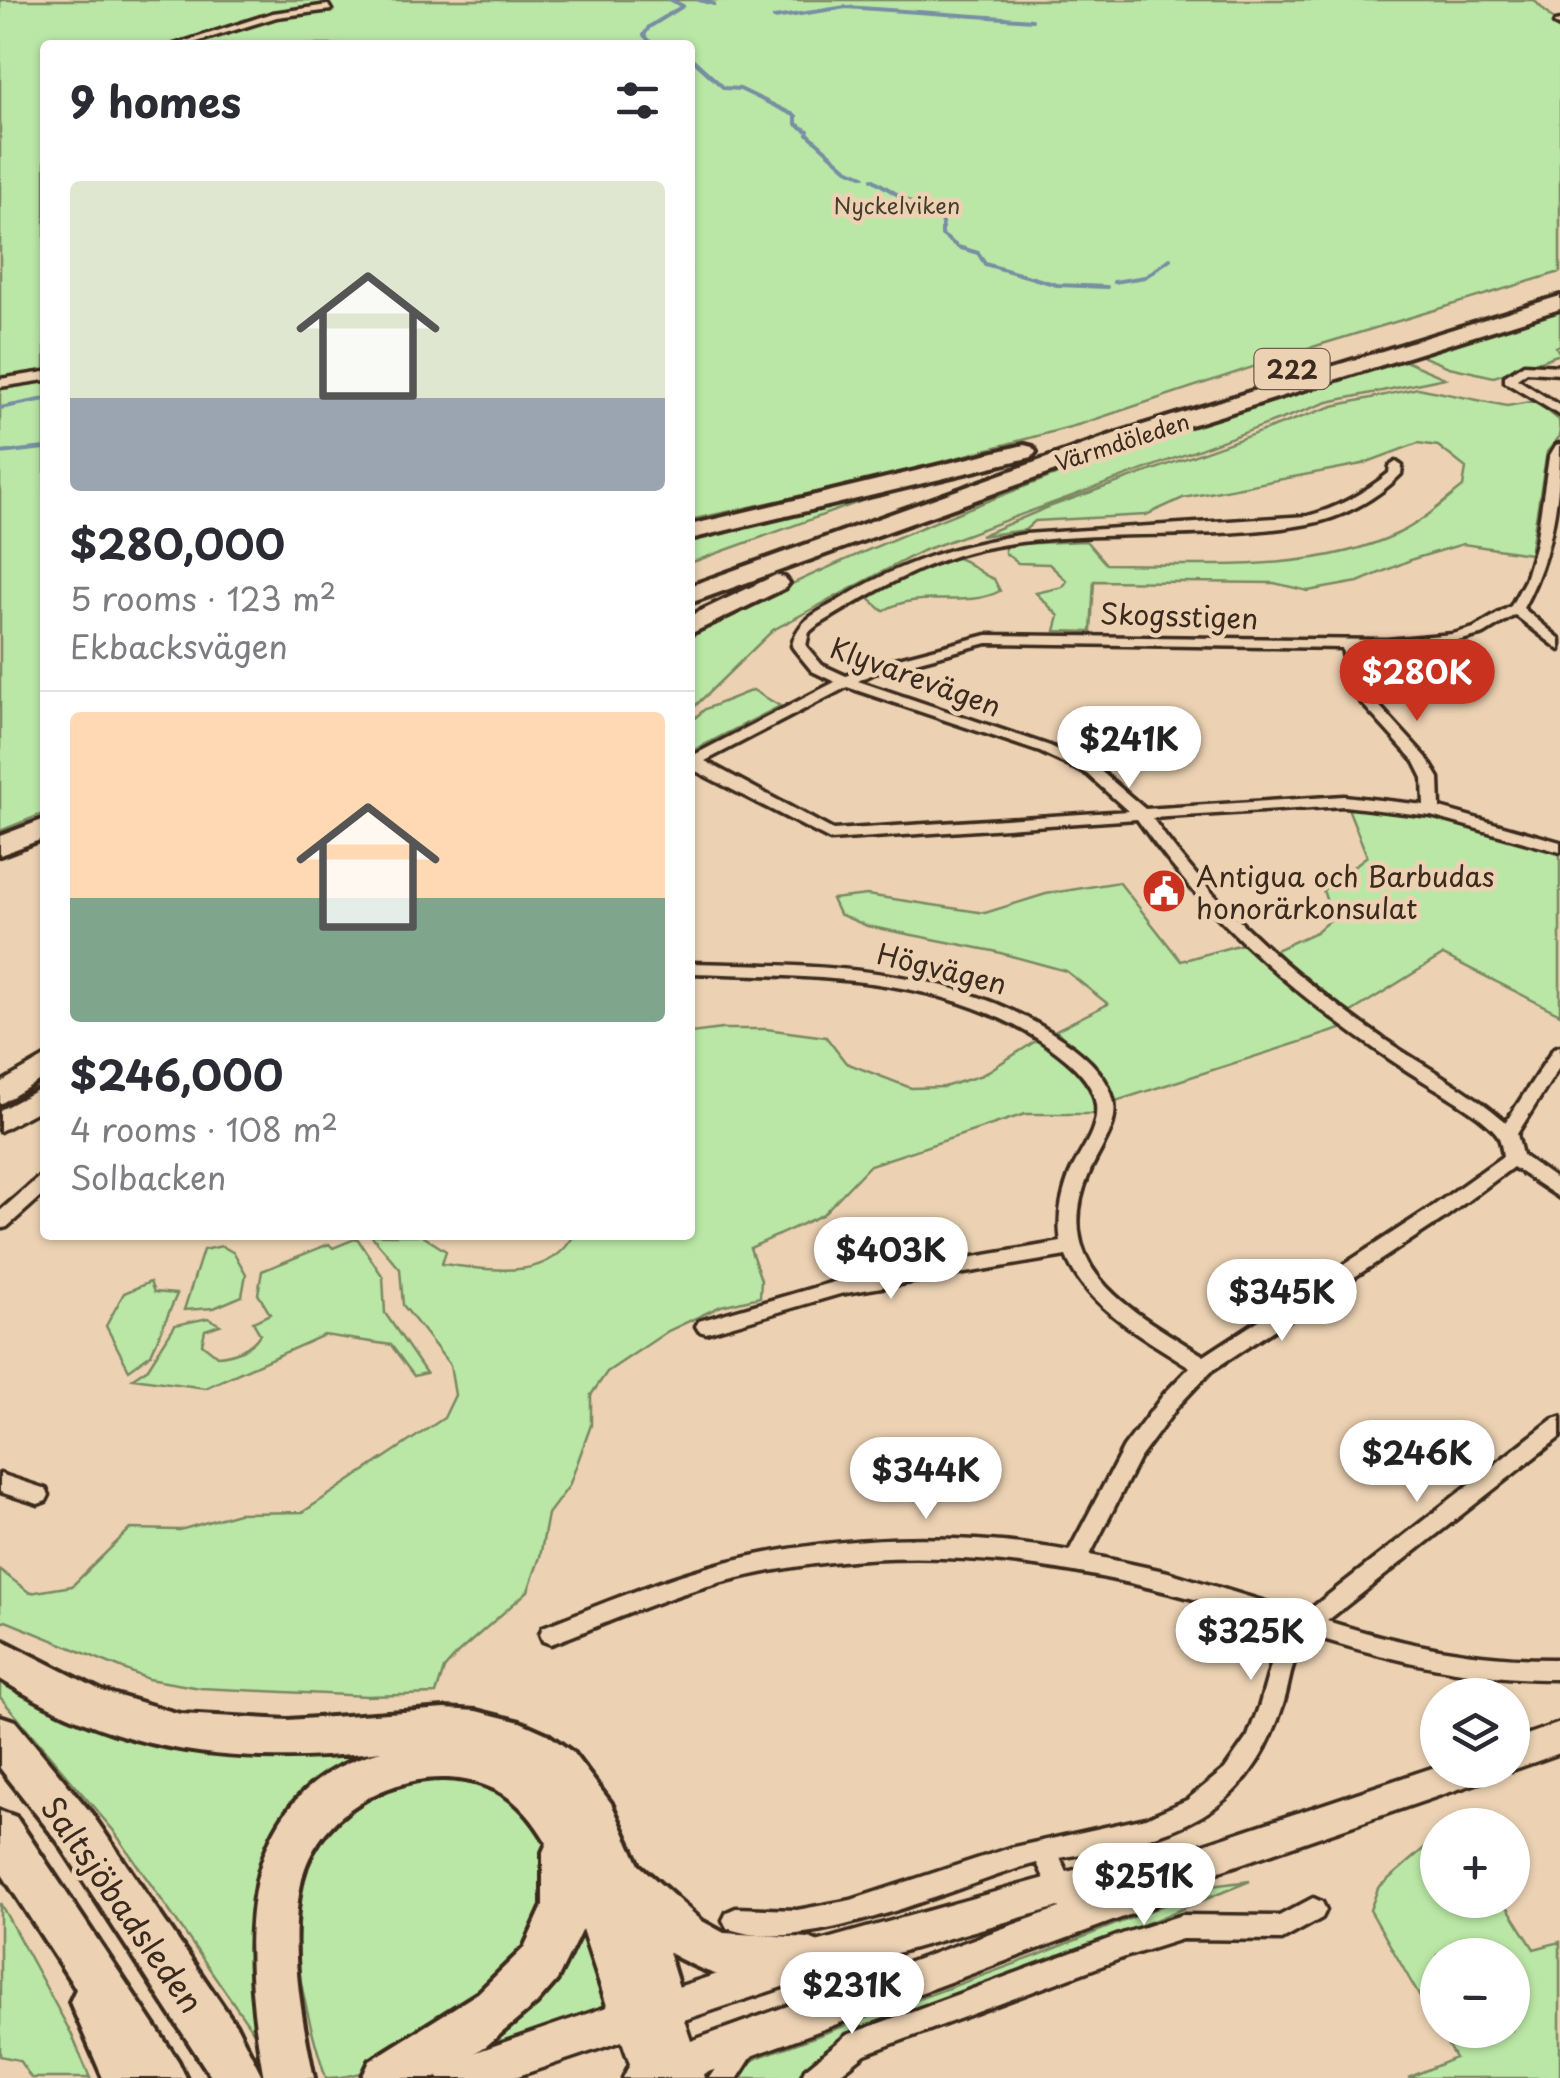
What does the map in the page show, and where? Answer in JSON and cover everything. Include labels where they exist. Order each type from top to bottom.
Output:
[{"type":"highway","name":"Värmdöleden","points":[[695,572],[1024,452],[1560,288]]},
{"type":"highway","name":"Värmdöleden","points":[[695,594],[957,494],[1417,343],[1560,302]]},
{"type":"highway","points":[[695,531],[1024,452]]},
{"type":"highway","points":[[695,624],[785,580],[1085,454]]},
{"type":"highway","points":[[0,843],[40,828]]},
{"type":"highway","points":[[0,868],[40,852]]},
{"type":"highway","points":[[0,1657],[90,1707],[178,1732],[245,1740],[475,1729],[503,1736],[554,1764],[597,1822],[618,1875],[647,2011]]},
{"type":"highway","name":"Saltsjöbadsleden","points":[[0,1736],[75,1828],[229,2061]]},
{"type":"highway","points":[[290,2078],[270,1966],[274,1898],[294,1838],[313,1812],[338,1789],[403,1763],[437,1759],[472,1762],[504,1772],[540,1796],[565,1833],[647,2011]]},
{"type":"highway","name":"Saltsjöbadsleden","points":[[0,1832],[52,1906],[149,2075]]},
{"type":"highway","points":[[386,2078],[479,2022],[534,1969],[566,1908],[565,1833]]},
{"type":"highway","points":[[618,1875],[664,1922],[699,1948],[748,1962],[809,1960]]},
{"type":"main road","points":[[0,1095],[40,1068]]},
{"type":"main road","points":[[0,1122],[40,1098]]},
{"type":"main road","points":[[1530,1749],[1560,1738]]},
{"type":"main road","points":[[647,2011],[662,2075],[1069,1904],[1128,1871],[1176,1869],[1420,1787]]},
{"type":"main road","points":[[456,2078],[809,1960],[1069,1904]]},
{"type":"street","points":[[194,40],[276,15],[328,8]]},
{"type":"street","points":[[1560,370],[1536,366],[1517,371],[1509,379],[1560,410]]},
{"type":"street","points":[[0,382],[40,377]]},
{"type":"street","points":[[1560,448],[1555,457],[1543,543],[1532,580],[1516,609],[1560,646]]},
{"type":"street","name":"Klyvarevägen","points":[[1396,466],[1395,474],[1373,494],[1347,508],[1308,520],[1034,537],[960,550],[913,566],[802,631],[799,646],[806,659],[846,682],[1071,758],[1092,771],[1140,813],[1173,860],[1264,955],[1376,1042],[1488,1116],[1508,1134]]},
{"type":"street","name":"Skogsstigen","points":[[695,760],[846,682],[899,661],[1007,637],[1348,644],[1454,638],[1480,631],[1516,609]]},
{"type":"street","points":[[1348,644],[1357,690],[1420,760],[1431,778],[1432,811]]},
{"type":"street","points":[[695,764],[830,835],[1344,801],[1432,811],[1560,847]]},
{"type":"street","name":"Högvägen","points":[[695,968],[802,970],[864,976],[992,1005],[1047,1034],[1083,1066],[1105,1104],[1106,1115],[1095,1144],[1068,1201],[1068,1248]]},
{"type":"street","points":[[1560,1052],[1508,1134],[1513,1158],[1560,1191]]},
{"type":"street","points":[[1077,1558],[1131,1453],[1204,1366],[1436,1214],[1513,1158]]},
{"type":"street","points":[[0,1222],[40,1187]]},
{"type":"street","points":[[706,1326],[840,1287],[1068,1248],[1096,1288],[1118,1308],[1204,1366]]},
{"type":"street","points":[[736,1920],[795,1922],[830,1916],[1042,1850],[1140,1830],[1178,1818],[1203,1804],[1233,1777],[1266,1726],[1288,1643],[1305,1625],[1560,1425]]},
{"type":"street","points":[[0,1483],[38,1495]]},
{"type":"street","points":[[551,1634],[742,1567],[846,1550],[962,1547],[1017,1549],[1077,1558],[1226,1598],[1423,1660],[1514,1671],[1560,1670]]},
{"type":"street","points":[[1042,1850],[1069,1904]]},
{"type":"street","points":[[814,2078],[856,2044],[1125,1945],[1182,1927],[1282,1928],[1313,1910]]},
{"type":"street","points":[[722,2078],[755,2036]]},
{"type":"green space","name":"Nyckelviken","points":[[0,0],[1534,0],[1560,27],[1560,272],[1319,345],[1081,424],[878,479],[695,519],[695,40],[40,40],[40,815],[0,831]]},
{"type":"green space","points":[[1560,311],[1560,345],[1556,347],[1560,354],[1494,377],[1449,367],[1414,353]]},
{"type":"green space","points":[[1398,358],[1445,378],[1328,402],[922,551],[773,630],[695,706],[695,631],[950,516],[1217,417]]},
{"type":"green space","points":[[1418,388],[1507,406],[1535,401],[1559,420],[1560,436],[1547,452],[1530,554],[1463,544],[1358,582],[1308,591],[1274,583],[1094,581],[1091,632],[1055,631],[1059,616],[1036,593],[1063,587],[1067,581],[1049,564],[1018,563],[1005,553],[1005,546],[1012,544],[1086,541],[1106,564],[1217,565],[1293,561],[1366,546],[1407,529],[1463,487],[1466,468],[1438,446],[1418,443],[1362,464],[1183,498],[1146,515],[1035,521],[1025,530],[980,536],[1046,508],[1333,406]]},
{"type":"green space","points":[[884,493],[695,561],[695,537]]},
{"type":"green space","points":[[952,557],[994,579],[1000,591],[971,599],[912,601],[883,611],[867,597],[898,579]]},
{"type":"green space","points":[[753,690],[780,706],[695,749],[695,718],[705,709]]},
{"type":"green space","points":[[1348,808],[1401,810],[1560,852],[1560,1014],[1443,955],[1348,1014],[1271,952],[1316,932],[1332,918],[1323,890],[1367,856]]},
{"type":"green space","points":[[1119,882],[1181,961],[1242,944],[1344,1028],[1116,1101],[1094,1069],[1056,1030],[1108,1004],[1066,971],[993,951],[867,926],[839,914],[832,899],[867,895],[985,913],[1046,894]]},
{"type":"green space","points":[[766,1029],[826,1037],[846,1063],[911,1088],[944,1087],[982,1075],[1039,1039],[1075,1070],[1095,1097],[1094,1114],[1025,1114],[870,1165],[822,1215],[750,1248],[761,1280],[760,1297],[721,1306],[668,1331],[607,1372],[591,1395],[591,1425],[569,1486],[548,1514],[540,1557],[528,1591],[459,1652],[444,1669],[436,1694],[367,1696],[200,1688],[148,1679],[6,1621],[0,1623],[0,1570],[30,1593],[72,1586],[130,1529],[180,1530],[238,1513],[303,1512],[444,1418],[455,1395],[450,1365],[403,1305],[400,1269],[375,1240],[429,1240],[446,1251],[442,1264],[497,1270],[533,1267],[563,1250],[570,1240],[695,1240],[695,1032]]},
{"type":"green space","points":[[358,1240],[383,1277],[385,1313],[426,1373],[414,1376],[391,1345],[324,1335],[205,1388],[133,1378],[148,1368],[175,1325],[208,1318],[220,1325],[205,1330],[202,1344],[217,1356],[247,1347],[260,1334],[253,1322],[270,1314],[258,1294],[262,1271],[329,1244],[333,1248]]},
{"type":"green space","points":[[222,1246],[234,1253],[246,1274],[242,1296],[214,1308],[184,1310],[203,1250]]},
{"type":"green space","points":[[150,1282],[154,1292],[177,1294],[151,1354],[129,1370],[106,1326],[124,1293]]},
{"type":"green space","points":[[0,1677],[53,1708],[103,1730],[152,1744],[250,1753],[415,1740],[322,1783],[265,2031],[255,2034],[113,1830],[0,1697]]},
{"type":"green space","points":[[456,1776],[508,1795],[540,1823],[548,1843],[542,1938],[470,2005],[415,2047],[357,2074],[326,2078],[299,1972],[295,1923],[301,1879],[317,1842],[347,1811],[393,1789]]},
{"type":"green space","points":[[1420,1852],[1420,1918],[1514,1918],[1527,1938],[1420,1938],[1420,1997],[1370,1910],[1378,1888]]},
{"type":"green space","points":[[1250,1881],[1065,1957],[804,2078],[734,2078],[742,2067],[759,2057],[1036,1956],[1211,1886]]},
{"type":"green space","points":[[580,1884],[618,2001],[448,2062]]},
{"type":"green space","points":[[0,1903],[71,2033],[90,2078],[31,2078],[19,2060],[0,2056]]},
{"type":"green space","points":[[1560,1942],[1560,2078],[1408,2078],[1455,2058],[1449,2048],[1530,2048],[1530,1943],[1534,1949]]},
{"type":"waterway","points":[[648,40],[644,35],[649,27],[683,6],[671,0]]},
{"type":"waterway","points":[[699,0],[714,4]]},
{"type":"waterway","points":[[774,18],[846,7],[1032,20]]},
{"type":"waterway","points":[[695,62],[724,88],[740,89],[796,116],[796,124],[808,131]]},
{"type":"waterway","points":[[808,134],[847,169],[864,176]]},
{"type":"waterway","points":[[872,179],[942,222],[942,235],[958,247],[978,253],[985,264],[1057,285],[1107,287]]},
{"type":"waterway","points":[[1114,282],[1145,277],[1170,259]]},
{"type":"waterway","points":[[0,408],[40,400]]},
{"type":"waterway","points":[[0,453],[40,449]]},
{"type":"place","name":"Antigua och Barbudas honorärkonsulat","points":[[1164,891]]}]
